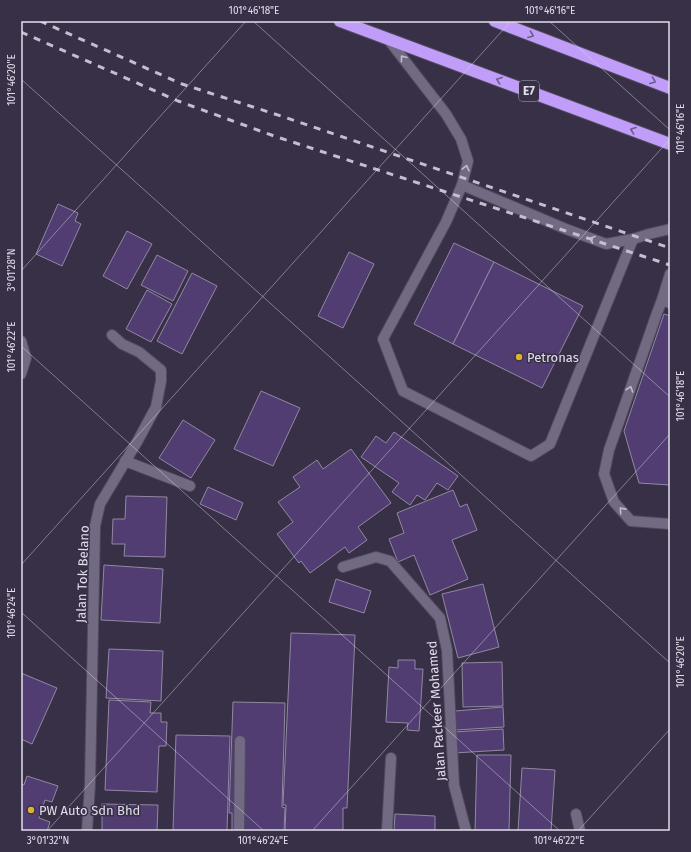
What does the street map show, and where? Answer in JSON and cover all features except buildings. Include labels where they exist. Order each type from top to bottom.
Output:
[{"type":"highway","name":"E7","points":[[340,21],[670,144]]},
{"type":"highway","points":[[495,21],[670,88]]},
{"type":"street","points":[[388,39],[446,114],[461,139],[468,161],[462,185],[446,222],[383,339],[403,391],[531,456],[550,444],[633,239]]},
{"type":"street","points":[[462,185],[566,229],[606,244],[633,239],[670,229]]},
{"type":"street","points":[[670,274],[666,302],[609,450],[604,474],[614,502],[631,521],[670,524]]},
{"type":"street","name":"Jalan Tok Belano","points":[[87,831],[90,776],[95,526],[100,504],[156,407],[161,381],[161,370],[139,352],[122,344],[112,335]]},
{"type":"street","points":[[21,341],[26,358],[21,374]]},
{"type":"street","points":[[126,461],[190,486]]},
{"type":"street","name":"Jalan Packeer Mohamed","points":[[343,567],[376,557],[390,561],[440,618],[447,650],[454,785],[466,831]]},
{"type":"street","points":[[239,831],[240,741]]},
{"type":"street","points":[[387,831],[391,758]]},
{"type":"street","points":[[576,814],[580,831]]},
{"type":"railway","points":[[40,21],[182,84],[284,117],[670,248]]},
{"type":"railway","points":[[21,32],[178,101],[274,136],[670,265]]},
{"type":"place","name":"Petronas","points":[[519,357]]},
{"type":"place","name":"PW Auto Sdn Bhd","points":[[31,810]]}]
